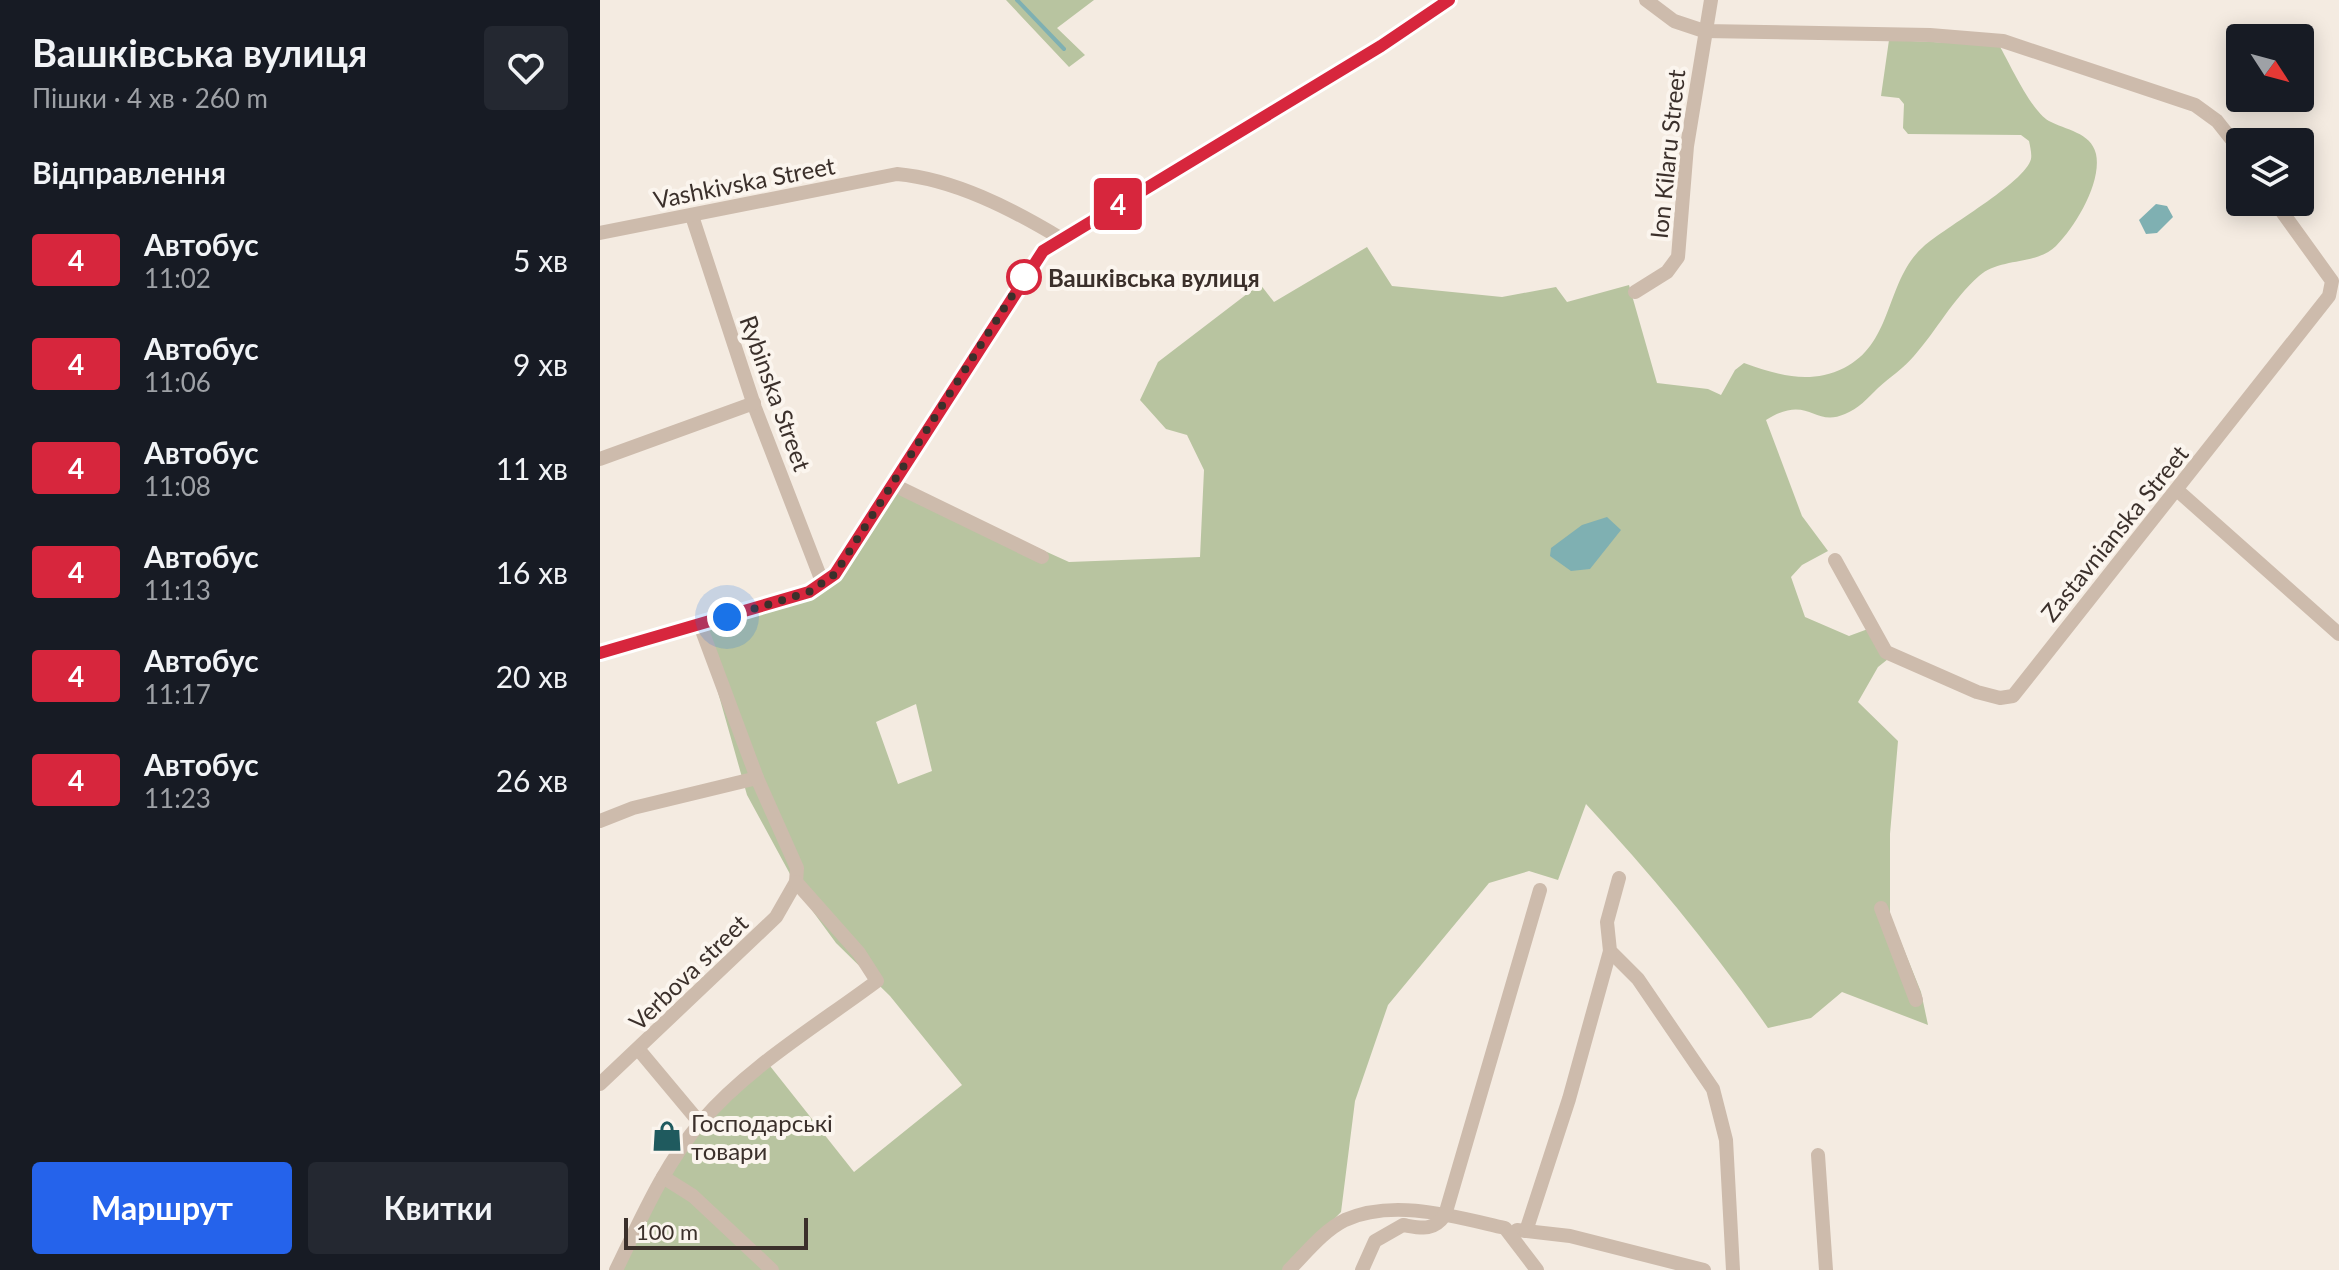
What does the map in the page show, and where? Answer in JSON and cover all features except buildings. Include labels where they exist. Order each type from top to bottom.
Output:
[{"type":"street","points":[[600,653],[809,592],[829,579],[894,485],[1043,251],[1381,46],[1449,0]]},
{"type":"street","points":[[1646,0],[1674,21],[1704,31],[1930,35],[2003,41],[2195,105],[2217,121],[2226,132]]},
{"type":"street","name":"Ion Kilaru Street","points":[[1635,292],[1667,272],[1678,257],[1687,146],[1711,0]]},
{"type":"street","name":"Vashkivska Street","points":[[600,233],[897,174],[930,177],[1032,221],[1060,238]]},
{"type":"street","name":"Rybinska Street","points":[[692,216],[754,403],[829,579]]},
{"type":"street","name":"Zastavnianska Street","points":[[1835,560],[1886,652],[1977,692],[2000,698],[2013,696],[2332,290],[2326,272],[2285,216]]},
{"type":"street","points":[[600,459],[754,403]]},
{"type":"street","points":[[894,485],[1042,557]]},
{"type":"street","points":[[2177,490],[2339,634]]},
{"type":"street","points":[[616,1270],[663,1177],[700,1123],[754,1074],[877,981],[859,953],[796,882],[797,868],[791,849],[757,778],[700,625]]},
{"type":"street","points":[[600,821],[633,808],[757,778]]},
{"type":"street","points":[[1526,1231],[1569,1099],[1610,951],[1607,922],[1619,878]]},
{"type":"street","name":"Verbova street","points":[[600,1084],[776,917],[796,882]]},
{"type":"street","points":[[1362,1270],[1375,1241],[1403,1225],[1427,1229],[1438,1224],[1445,1215],[1540,890]]},
{"type":"street","points":[[1881,908],[1916,1000]]},
{"type":"street","points":[[1610,951],[1638,979],[1713,1089],[1726,1140],[1733,1270]]},
{"type":"street","points":[[639,1050],[700,1123]]},
{"type":"street","points":[[1818,1155],[1826,1270]]},
{"type":"street","points":[[663,1177],[693,1196],[772,1270]]},
{"type":"street","points":[[1289,1270],[1324,1235],[1346,1220],[1379,1213],[1445,1215],[1505,1228],[1570,1236],[1704,1270]]},
{"type":"street","points":[[1505,1228],[1537,1270]]},
{"type":"green space","points":[[1006,0],[1094,0],[1057,28],[1085,55],[1069,67]]},
{"type":"green space","points":[[1889,40],[1999,45],[2035,108],[2049,121],[2089,141],[2096,154],[2097,165],[2086,203],[2056,246],[2038,256],[1997,266],[1979,276],[1910,360],[1859,406],[1834,417],[1792,410],[1766,420],[1802,516],[1828,551],[1802,565],[1791,577],[1805,617],[1849,636],[1876,626],[1893,655],[1878,667],[1858,702],[1898,741],[1890,834],[1890,915],[1921,992],[1928,1025],[1842,992],[1811,1018],[1768,1028],[1681,913],[1586,804],[1558,880],[1529,871],[1489,883],[1388,1005],[1355,1101],[1341,1212],[1285,1270],[616,1270],[693,1125],[770,1066],[854,1172],[962,1085],[890,996],[836,943],[803,898],[747,795],[699,625],[811,589],[833,572],[894,483],[1069,562],[1200,557],[1204,470],[1187,435],[1166,429],[1140,400],[1158,362],[1260,284],[1274,302],[1367,247],[1392,286],[1502,297],[1556,287],[1567,302],[1629,285],[1657,383],[1708,389],[1721,395],[1735,370],[1744,363],[1781,374],[1806,377],[1844,368],[1860,357],[1872,343],[1902,277],[1923,247],[2015,180],[2031,159],[2029,141],[2021,135],[1908,134],[1903,128],[1904,104],[1899,98],[1881,96]],"holes":[[[916,704],[932,771],[898,784],[876,722]]]},
{"type":"water","points":[[2156,204],[2167,206],[2173,217],[2157,233],[2146,234],[2139,220]]},
{"type":"water","points":[[1607,517],[1621,530],[1590,569],[1571,571],[1550,556],[1551,548],[1582,525]]},
{"type":"waterway","points":[[1017,0],[1064,49]]},
{"type":"bus line","name":"4","points":[[600,653],[809,592],[823,584],[835,574],[894,485],[1043,251],[1381,46],[1449,0]]},
{"type":"place","name":"Вашківська вулиця","points":[[1024,277]]},
{"type":"place","name":"Господарські товари","points":[[667,1136]]},
{"type":"route","points":[[727,617],[809,592],[835,574],[1024,277]]}]
